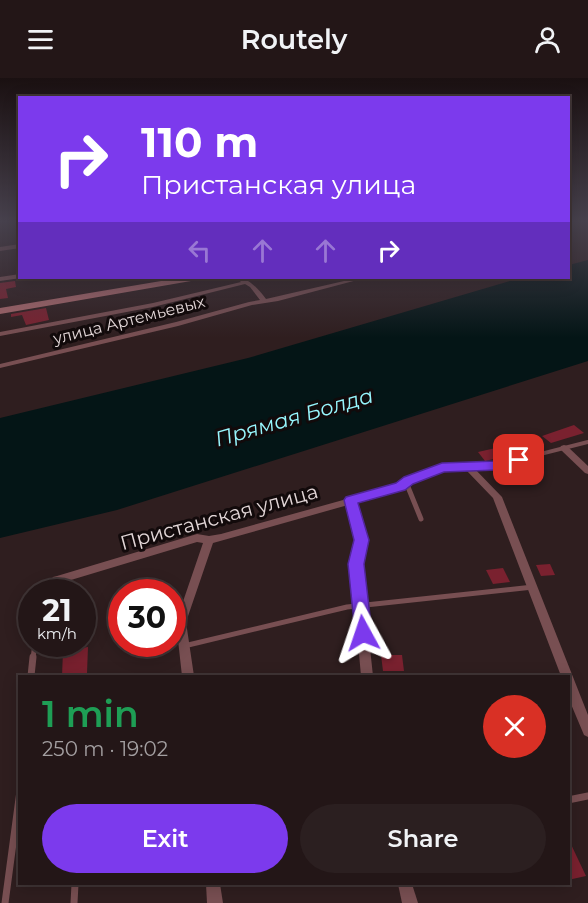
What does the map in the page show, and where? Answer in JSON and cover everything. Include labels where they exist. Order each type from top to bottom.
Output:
[{"type":"street","points":[[0,279],[18,276]]},
{"type":"street","points":[[0,311],[185,279]]},
{"type":"street","points":[[241,279],[264,300]]},
{"type":"street","name":"улица Артемьевых","points":[[0,366],[358,279]]},
{"type":"street","points":[[0,334],[153,305],[246,282]]},
{"type":"street","points":[[564,448],[588,471]]},
{"type":"street","name":"Пристанская улица","points":[[60,579],[197,538],[209,540],[400,487],[406,482],[442,468],[469,468]]},
{"type":"street","points":[[469,468],[497,497],[566,675]]},
{"type":"street","points":[[351,500],[362,540],[356,564],[367,675]]},
{"type":"street","points":[[186,607],[209,540]]},
{"type":"street","points":[[185,657],[188,675]]},
{"type":"street","points":[[570,686],[588,731]]},
{"type":"street","points":[[213,885],[215,903]]},
{"type":"street","points":[[405,885],[410,903]]},
{"type":"lane","points":[[469,468],[497,465],[588,442]]},
{"type":"lane","points":[[406,482],[421,519]]},
{"type":"lane","points":[[186,646],[347,608],[533,587]]},
{"type":"lane","points":[[31,675],[33,657]]},
{"type":"lane","points":[[570,800],[588,796]]},
{"type":"lane","points":[[5,903],[18,806]]},
{"type":"lane","points":[[74,903],[75,885]]},
{"type":"water","name":"Прямая Болда","points":[[588,260],[588,361],[117,510],[0,538],[0,418],[248,358],[517,279],[570,279],[570,265]]},
{"type":"building","points":[[15,281],[16,287],[6,289],[8,298],[0,299],[0,283]]},
{"type":"building","points":[[46,308],[49,320],[26,325],[22,315],[11,317],[11,314]]},
{"type":"building","points":[[574,425],[584,433],[551,443],[542,436]]},
{"type":"building","points":[[500,447],[507,456],[485,461],[478,452]]},
{"type":"building","points":[[550,564],[555,575],[541,576],[536,565]]},
{"type":"building","points":[[503,568],[510,582],[493,584],[486,570]]},
{"type":"building","points":[[381,655],[402,655],[404,671],[383,671]]},
{"type":"building","points":[[63,657],[88,657],[87,673],[62,675]]},
{"type":"building","points":[[570,842],[586,876],[570,880]]},
{"type":"route","points":[[363,633],[356,564],[362,540],[351,500],[400,487],[409,480],[442,468],[469,468],[519,460]]}]
